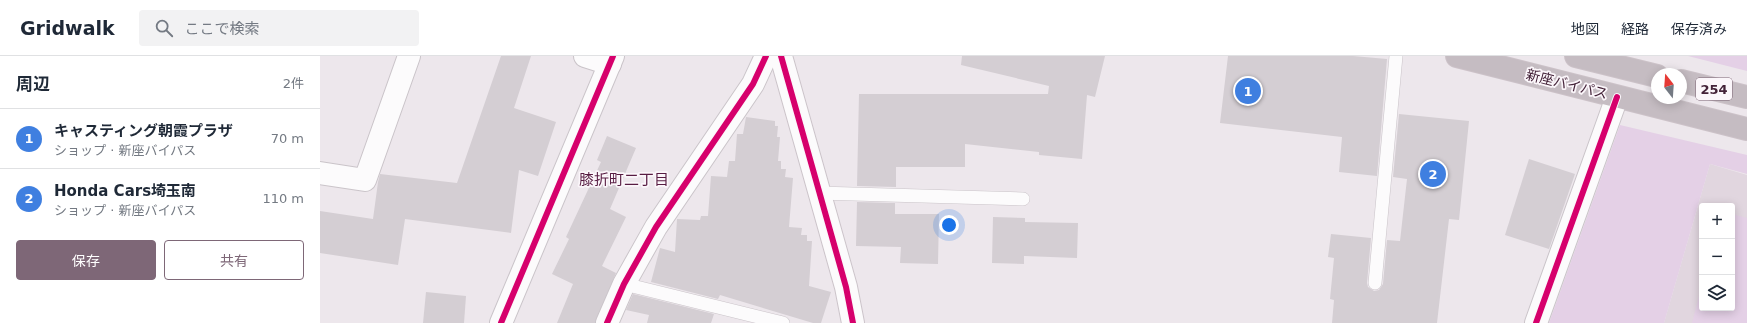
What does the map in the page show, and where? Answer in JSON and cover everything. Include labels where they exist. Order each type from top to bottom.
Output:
[{"type":"highway","name":"新座バイパス","points":[[1457,56],[1747,129]]},
{"type":"highway","name":"新座バイパス","points":[[1584,57],[1651,74]]},
{"type":"highway","name":"254","points":[[1687,82],[1747,97]]},
{"type":"street","points":[[320,173],[365,180],[409,56]]},
{"type":"street","points":[[501,323],[612,60],[585,56]]},
{"type":"street","points":[[607,323],[624,284],[656,227],[753,84],[766,56]]},
{"type":"street","points":[[781,56],[818,193],[846,287],[853,323]]},
{"type":"street","points":[[1536,323],[1617,97]]},
{"type":"lane","points":[[1375,283],[1396,56]]},
{"type":"lane","points":[[818,193],[1023,199]]},
{"type":"lane","points":[[624,284],[783,323]]},
{"type":"shaded area","points":[[1688,56],[1747,56],[1747,71]]},
{"type":"shaded area","points":[[1620,125],[1747,155],[1747,174],[1710,164],[1664,323],[1549,323]]},
{"type":"shaded area","points":[[1710,164],[1747,175],[1747,323],[1664,323]]},
{"type":"shaded area","points":[[1735,215],[1747,218],[1747,323],[1692,323],[1699,296],[1699,311],[1735,311]]},
{"type":"building","points":[[501,56],[531,56],[514,108],[556,122],[538,176],[519,170],[511,233],[405,219],[398,265],[320,253],[320,211],[373,219],[380,174],[457,183]]},
{"type":"building","points":[[962,56],[1105,56],[1095,97],[1087,95],[1082,159],[1039,155],[1039,152],[965,144],[965,167],[896,167],[896,187],[857,186],[859,94],[1048,94],[1049,86],[961,65]]},
{"type":"building","points":[[1228,56],[1353,56],[1387,59],[1377,176],[1339,172],[1342,137],[1220,123]]},
{"type":"building","points":[[1399,114],[1469,121],[1459,220],[1449,219],[1437,323],[1332,323],[1334,300],[1330,299],[1334,258],[1328,257],[1331,234],[1371,238],[1367,283],[1368,287],[1374,291],[1379,290],[1383,284],[1387,240],[1400,241],[1407,179],[1393,177]]},
{"type":"building","points":[[746,117],[775,121],[775,126],[778,126],[777,137],[780,137],[778,161],[781,161],[781,169],[786,169],[785,177],[793,178],[789,227],[802,228],[801,235],[807,235],[807,241],[812,241],[809,286],[831,292],[821,323],[813,323],[720,295],[718,299],[651,282],[660,248],[675,252],[677,219],[700,220],[701,216],[708,216],[711,176],[727,177],[729,161],[735,161],[737,134],[743,134]]},
{"type":"building","points":[[607,136],[636,148],[610,209],[626,217],[602,266],[616,273],[595,323],[557,323],[573,284],[552,274],[569,239],[566,237],[601,162],[597,160]]},
{"type":"building","points":[[1529,159],[1575,174],[1549,249],[1505,235]]},
{"type":"building","points":[[857,202],[895,203],[895,214],[939,214],[938,264],[900,263],[901,247],[856,246]]},
{"type":"building","points":[[993,217],[1025,218],[1025,222],[1078,223],[1077,258],[1024,256],[1024,264],[992,263]]},
{"type":"building","points":[[426,292],[466,296],[464,323],[423,323]]},
{"type":"building","points":[[633,294],[714,314],[711,323],[647,323],[649,315],[626,310]]},
{"type":"cycle path","points":[[501,323],[613,56]]},
{"type":"cycle path","points":[[607,323],[624,284],[656,227],[753,84],[766,56]]},
{"type":"cycle path","points":[[781,56],[846,287],[853,323]]},
{"type":"cycle path","points":[[1536,323],[1617,97]]},
{"type":"place","name":"キャスティング朝霞プラザ","points":[[1248,91]]},
{"type":"place","name":"Honda Cars埼玉南","points":[[1433,174]]},
{"type":"district","name":"膝折町二丁目","points":[[624,180]]}]
